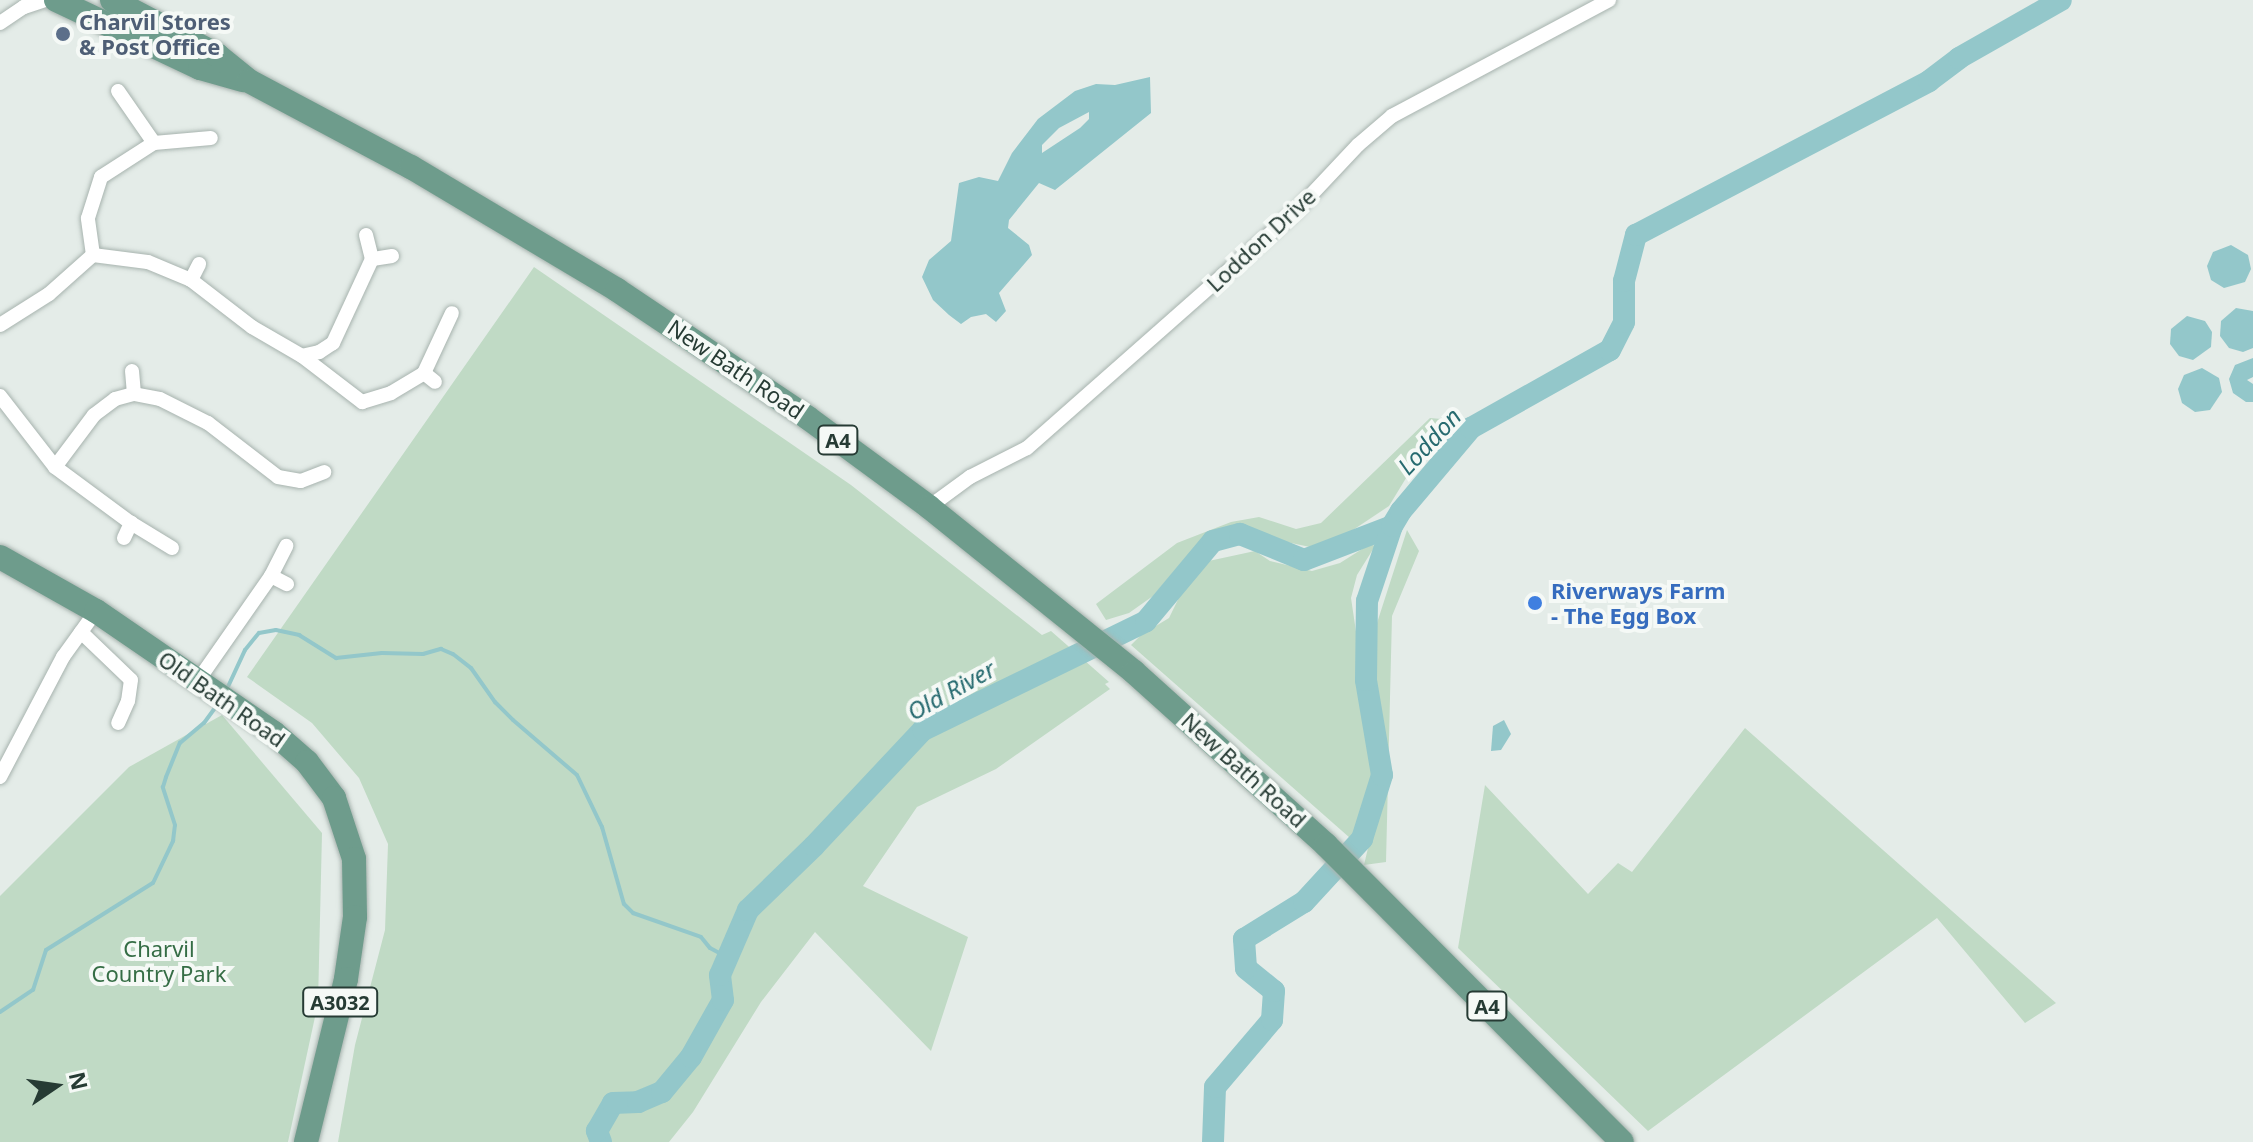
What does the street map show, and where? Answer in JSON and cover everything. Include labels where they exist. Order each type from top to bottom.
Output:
[{"type":"main road","name":"New Bath Road","points":[[56,0],[200,68],[249,81]]},
{"type":"main road","name":"New Bath Road","points":[[112,0],[217,55],[249,81],[424,175],[617,290],[777,396],[929,507],[1134,672],[1326,845],[1622,1142]]},
{"type":"main road","name":"Old Bath Road","points":[[0,557],[96,611],[274,733],[307,762],[334,798],[354,859],[355,917],[346,979],[306,1142]]},
{"type":"street","points":[[0,23],[24,4],[45,0]]},
{"type":"street","name":"Loddon Drive","points":[[929,507],[970,477],[1027,448],[1295,212],[1358,145],[1392,116],[1609,0]]},
{"type":"street","points":[[118,91],[154,143]]},
{"type":"street","points":[[93,255],[88,218],[101,177],[154,143],[211,138]]},
{"type":"street","points":[[302,356],[319,352],[333,343],[372,259],[366,235]]},
{"type":"street","points":[[2,319],[49,294],[93,255],[148,262],[191,280],[252,327],[302,356],[362,402],[429,378],[452,313]]},
{"type":"street","points":[[372,259],[392,256]]},
{"type":"street","points":[[191,280],[199,264]]},
{"type":"street","points":[[132,371],[134,394]]},
{"type":"street","points":[[55,467],[94,415],[115,399],[134,394],[172,405],[208,423],[236,454],[278,477],[301,481],[324,472]]},
{"type":"street","points":[[0,396],[55,467],[131,523],[172,548]]},
{"type":"street","points":[[124,538],[131,523]]},
{"type":"street","points":[[203,686],[286,546]]},
{"type":"street","points":[[271,576],[287,584]]},
{"type":"street","points":[[0,777],[57,668],[96,611]]},
{"type":"street","points":[[81,632],[131,680],[128,701],[118,723]]},
{"type":"green space","points":[[534,267],[851,485],[1042,635],[1051,631],[1109,682],[1105,684],[1110,689],[996,769],[917,807],[863,886],[968,937],[931,1051],[815,932],[761,1002],[693,1112],[669,1142],[338,1142],[355,1045],[385,930],[388,844],[359,778],[312,723],[247,677]]},
{"type":"green space","points":[[1430,418],[1453,420],[1428,442],[1389,506],[1335,542],[1310,547],[1240,532],[1211,537],[1193,549],[1153,596],[1129,613],[1106,620],[1096,604],[1177,543],[1231,522],[1259,517],[1296,529],[1321,523]]},
{"type":"green space","points":[[1407,530],[1419,551],[1392,616],[1386,862],[1364,865],[1387,767],[1373,691],[1377,623]]},
{"type":"green space","points":[[1370,544],[1375,546],[1357,575],[1351,598],[1377,773],[1357,836],[1350,838],[1131,645],[1169,618],[1193,569],[1204,562],[1255,551],[1270,561],[1312,571],[1340,563]]},
{"type":"green space","name":"Charvil Country Park","points":[[222,715],[322,833],[318,1003],[288,1142],[0,1142],[0,896],[129,767]]},
{"type":"green space","points":[[1745,728],[2056,1003],[2025,1023],[1937,918],[1648,1131],[1458,948],[1485,785],[1588,894],[1618,863],[1632,872]]},
{"type":"water","points":[[1150,77],[1151,113],[1055,190],[1039,183],[1009,220],[1008,228],[1029,245],[1032,255],[999,293],[1006,311],[996,322],[986,314],[971,317],[961,324],[933,300],[922,277],[929,260],[951,241],[959,183],[979,177],[998,181],[1012,153],[1038,119],[1075,91],[1096,84],[1115,85]],"holes":[[[1089,112],[1089,119],[1080,128],[1042,153],[1042,145],[1059,128]]]},
{"type":"water","points":[[2231,245],[2248,255],[2251,269],[2245,282],[2224,288],[2211,280],[2207,266],[2213,252]]},
{"type":"water","points":[[2236,308],[2253,311],[2253,348],[2243,352],[2229,348],[2220,336],[2221,321]]},
{"type":"water","points":[[2187,316],[2205,321],[2212,332],[2211,347],[2193,360],[2179,356],[2170,344],[2171,329]]},
{"type":"water","points":[[2253,358],[2253,377],[2247,380],[2253,384],[2253,402],[2246,402],[2233,393],[2229,379],[2235,365]]},
{"type":"water","points":[[2202,368],[2219,378],[2222,392],[2210,410],[2195,412],[2182,403],[2178,389],[2184,375]]},
{"type":"water","points":[[1504,720],[1511,734],[1501,750],[1491,751],[1493,726]]},
{"type":"waterway","name":"Loddon","points":[[1213,1142],[1215,1087],[1272,1020],[1274,991],[1246,968],[1244,939],[1304,902],[1362,839],[1382,775],[1366,680],[1367,601],[1392,526],[1401,511],[1471,428],[1610,350],[1624,322],[1624,281],[1636,235],[1929,81],[1959,58],[2061,0]]},
{"type":"waterway","name":"Old River","points":[[601,1142],[597,1131],[613,1103],[638,1102],[662,1092],[691,1057],[723,1000],[720,975],[748,910],[814,846],[923,730],[1146,621],[1213,541],[1240,534],[1304,560],[1392,526]]},
{"type":"waterway","points":[[226,691],[245,650],[259,633],[276,630],[299,635],[336,658],[382,653],[423,654],[441,649],[453,654],[471,668],[495,702],[513,720],[577,775],[602,827],[624,904],[633,913],[701,937],[710,948],[727,957]]},
{"type":"waterway","points":[[0,1012],[33,990],[46,950],[153,883],[173,841],[175,825],[163,787],[166,777],[180,743],[204,723],[217,705]]},
{"type":"place","name":"Charvil Stores & Post Office","points":[[63,34]]},
{"type":"place","name":"Riverways Farm - The Egg Box","points":[[1535,603]]}]
